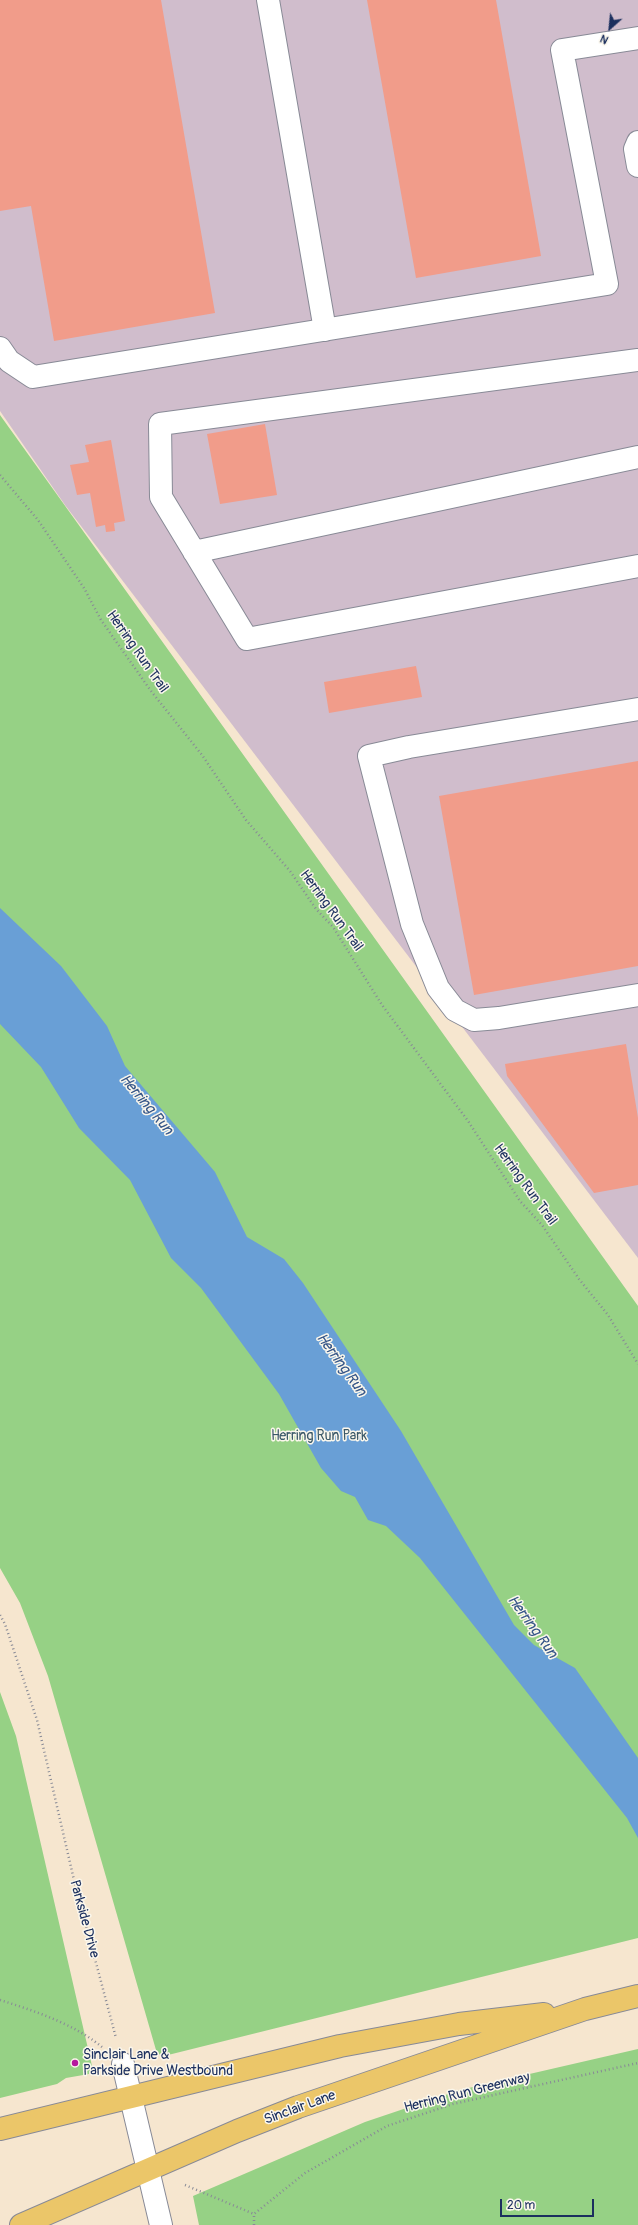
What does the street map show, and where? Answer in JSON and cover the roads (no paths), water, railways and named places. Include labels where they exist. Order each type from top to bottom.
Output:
[{"type":"main road","name":"Sinclair Lane","points":[[21,2225],[147,2170],[298,2108],[585,2009],[638,1996]]},
{"type":"main road","name":"Sinclair Lane","points":[[0,2130],[129,2096],[340,2046],[458,2024],[585,2009]]},
{"type":"street","points":[[268,0],[325,330]]},
{"type":"street","points":[[0,348],[9,361],[33,377],[607,284],[562,50],[638,38]]},
{"type":"street","points":[[638,142],[635,149],[638,166]]},
{"type":"street","points":[[638,360],[160,424],[161,497],[247,639],[638,566]]},
{"type":"street","points":[[194,552],[638,457]]},
{"type":"street","points":[[638,709],[369,756],[412,924],[438,988],[455,1010],[474,1020],[499,1018],[638,994]]},
{"type":"street","points":[[123,2064],[129,2096],[161,2225]]},
{"type":"water","name":"Herring Run","points":[[0,908],[61,966],[107,1026],[125,1066],[215,1172],[247,1237],[284,1259],[303,1283],[401,1431],[514,1625],[534,1645],[575,1668],[638,1758],[638,1838],[627,1818],[420,1558],[386,1526],[368,1520],[355,1497],[341,1491],[321,1468],[279,1394],[201,1288],[171,1258],[130,1180],[79,1128],[41,1067],[0,1024]]},
{"type":"place","name":"Sinclair Lane & Parkside Drive Westbound","points":[[75,2063]]},
{"type":"park label","name":"Herring Run Park","points":[[319,1436]]}]
